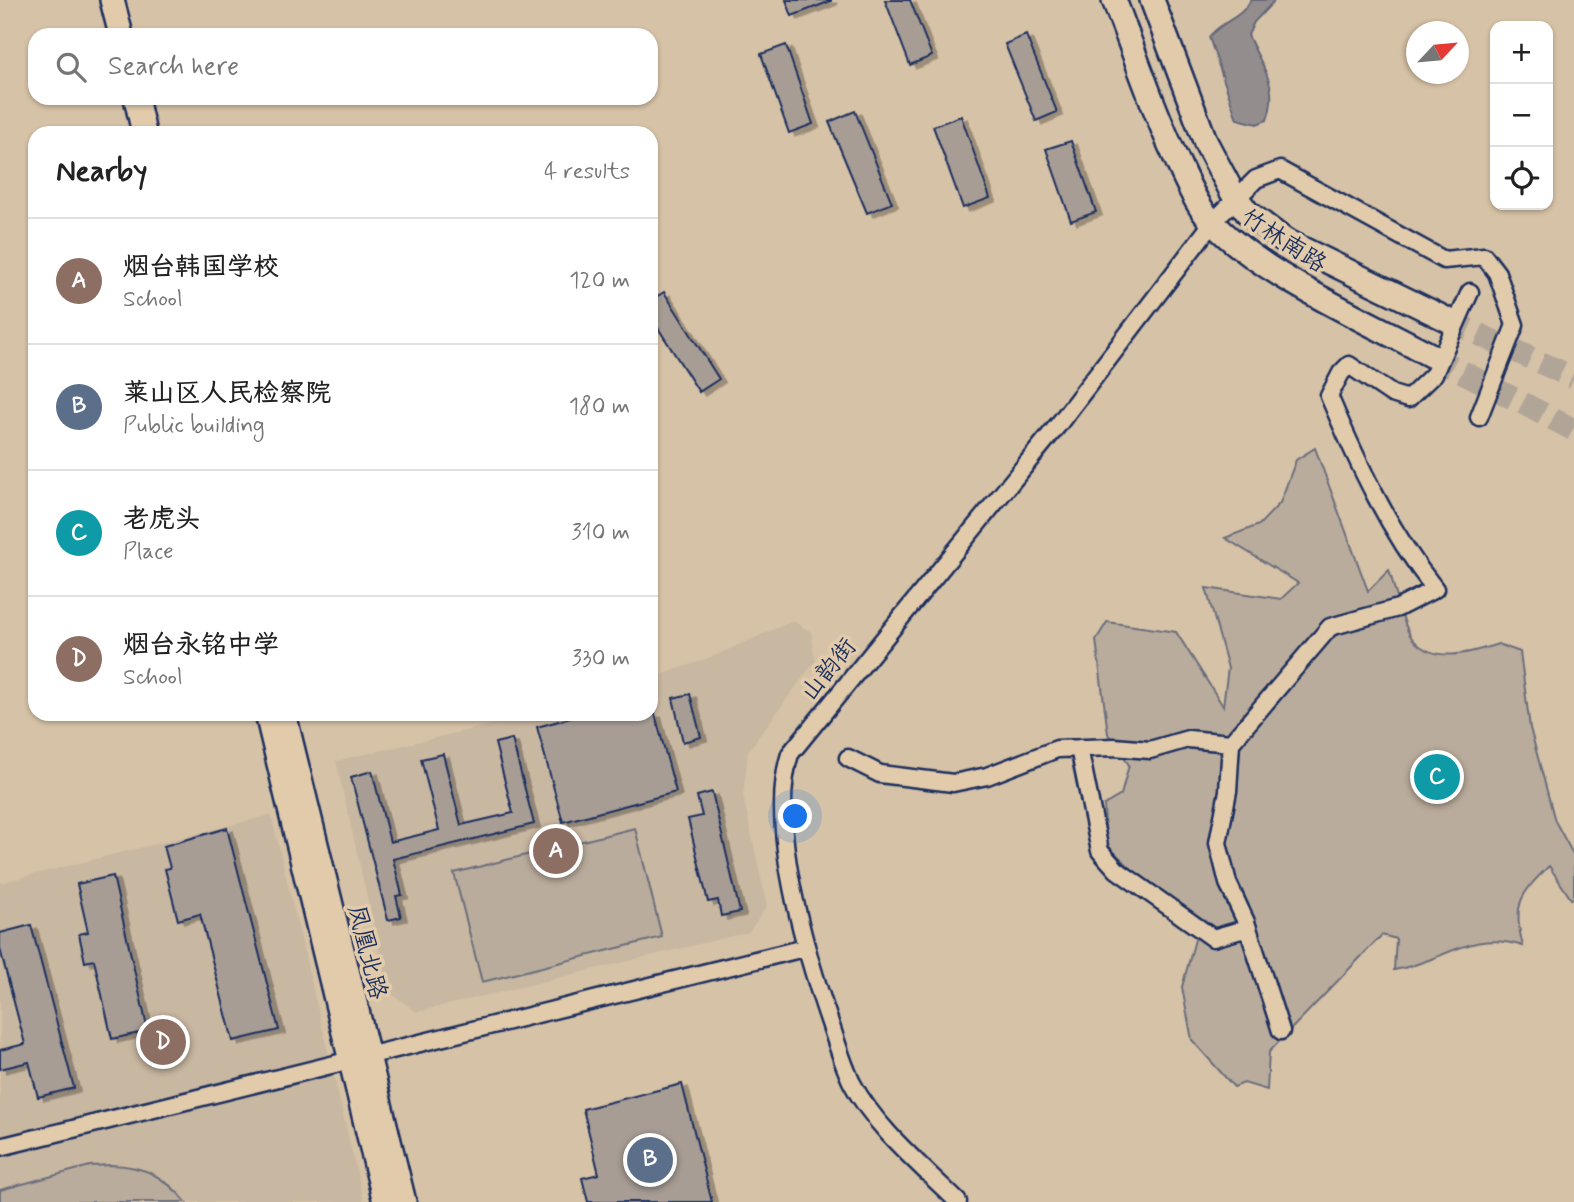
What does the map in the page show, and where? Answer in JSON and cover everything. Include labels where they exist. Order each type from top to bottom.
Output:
[{"type":"street","points":[[99,0],[105,28]]},
{"type":"street","points":[[112,0],[119,28]]},
{"type":"street","name":"竹林南路","points":[[1114,0],[1164,133],[1194,196],[1213,222],[1258,260],[1432,356]]},
{"type":"street","name":"竹林南路","points":[[1152,0],[1206,143],[1237,198],[1255,220],[1284,240],[1448,320]]},
{"type":"street","points":[[124,105],[128,126]]},
{"type":"street","points":[[138,105],[142,126]]},
{"type":"street","name":"山韵街","points":[[958,1202],[874,1117],[852,1083],[804,948],[785,827],[783,775],[790,754],[1058,425],[1213,222],[1256,179],[1280,170],[1444,260],[1484,256],[1497,273],[1514,325],[1479,417]]},
{"type":"street","points":[[1281,1031],[1248,928],[1228,883],[1218,842],[1228,791],[1231,743],[1330,627],[1398,608],[1435,589],[1404,550],[1353,453],[1329,396],[1341,373],[1349,365],[1392,394],[1408,399],[1434,373],[1470,292]]},
{"type":"street","name":"凤凰北路","points":[[269,721],[358,1059],[404,1202]]},
{"type":"street","name":"凤凰北路","points":[[286,721],[358,1059],[385,1202]]},
{"type":"street","points":[[848,758],[880,774],[953,783],[987,776],[1057,749],[1150,750],[1188,739],[1231,743]]},
{"type":"street","points":[[1079,748],[1100,851],[1117,870],[1213,938],[1248,928]]},
{"type":"street","points":[[0,1147],[804,948]]},
{"type":"shaded area","points":[[1251,0],[1275,0],[1254,22],[1248,35],[1270,85],[1267,120],[1257,124],[1237,119],[1209,37],[1242,12]]},
{"type":"shaded area","points":[[1315,448],[1368,591],[1389,570],[1402,615],[1412,638],[1430,652],[1441,654],[1476,651],[1498,644],[1520,652],[1530,728],[1555,821],[1574,856],[1574,898],[1571,899],[1549,866],[1531,885],[1521,901],[1518,920],[1523,946],[1487,941],[1394,970],[1396,939],[1382,935],[1269,1052],[1267,1090],[1244,1083],[1234,1087],[1192,1040],[1182,987],[1199,925],[1156,893],[1106,844],[1104,805],[1121,795],[1129,765],[1108,734],[1096,640],[1107,622],[1176,632],[1223,706],[1228,668],[1206,588],[1281,599],[1298,583],[1225,538],[1259,525],[1280,503],[1296,460]]},
{"type":"shaded area","points":[[793,621],[811,632],[815,661],[748,751],[743,796],[767,906],[749,932],[417,1012],[389,992],[336,761],[507,721],[658,721],[658,676],[714,656]]},
{"type":"shaded area","points":[[271,815],[364,1202],[0,1202],[0,883]]},
{"type":"shaded area","points":[[635,828],[662,937],[482,982],[454,873]]},
{"type":"shaded area","points":[[90,1166],[135,1168],[154,1175],[186,1202],[0,1202],[0,1190]]},
{"type":"building","points":[[786,0],[831,0],[831,1],[792,16]]},
{"type":"building","points":[[885,0],[910,0],[932,56],[910,65]]},
{"type":"building","points":[[1026,35],[1057,112],[1036,121],[1005,44]]},
{"type":"building","points":[[786,45],[813,124],[789,133],[761,54]]},
{"type":"building","points":[[855,111],[892,203],[867,213],[829,122]]},
{"type":"building","points":[[961,116],[990,198],[963,208],[933,126]]},
{"type":"building","points":[[1071,141],[1096,212],[1071,221],[1046,149]]},
{"type":"building","points":[[664,292],[719,379],[699,392],[658,328],[658,296]]},
{"type":"building","points":[[690,694],[701,737],[683,742],[673,698]]},
{"type":"building","points":[[559,721],[657,721],[676,792],[563,822],[537,727]]},
{"type":"building","points":[[512,739],[534,824],[393,859],[402,895],[396,896],[401,917],[388,920],[351,777],[372,771],[390,842],[439,830],[421,759],[443,754],[461,825],[513,813],[495,743]]},
{"type":"building","points":[[712,792],[740,912],[721,916],[718,900],[708,902],[688,819],[702,816],[697,796]]},
{"type":"building","points":[[227,828],[279,1030],[233,1041],[200,914],[178,920],[165,869],[170,868],[164,846]]},
{"type":"building","points":[[113,876],[148,1031],[112,1039],[94,960],[85,962],[79,934],[88,932],[77,884]]},
{"type":"building","points":[[31,925],[74,1088],[38,1097],[29,1062],[0,1069],[0,1050],[25,1044],[0,949],[0,933]]},
{"type":"building","points":[[682,1084],[712,1202],[588,1202],[582,1178],[599,1174],[583,1109]]},
{"type":"tunnel","points":[[1448,320],[1574,378]]},
{"type":"tunnel","points":[[1432,356],[1574,430]]},
{"type":"place","name":"老虎头","points":[[1437,777]]},
{"type":"place","name":"烟台韩国学校","points":[[556,851]]},
{"type":"place","name":"烟台永铭中学","points":[[163,1042]]},
{"type":"place","name":"莱山区人民检察院","points":[[650,1160]]}]
